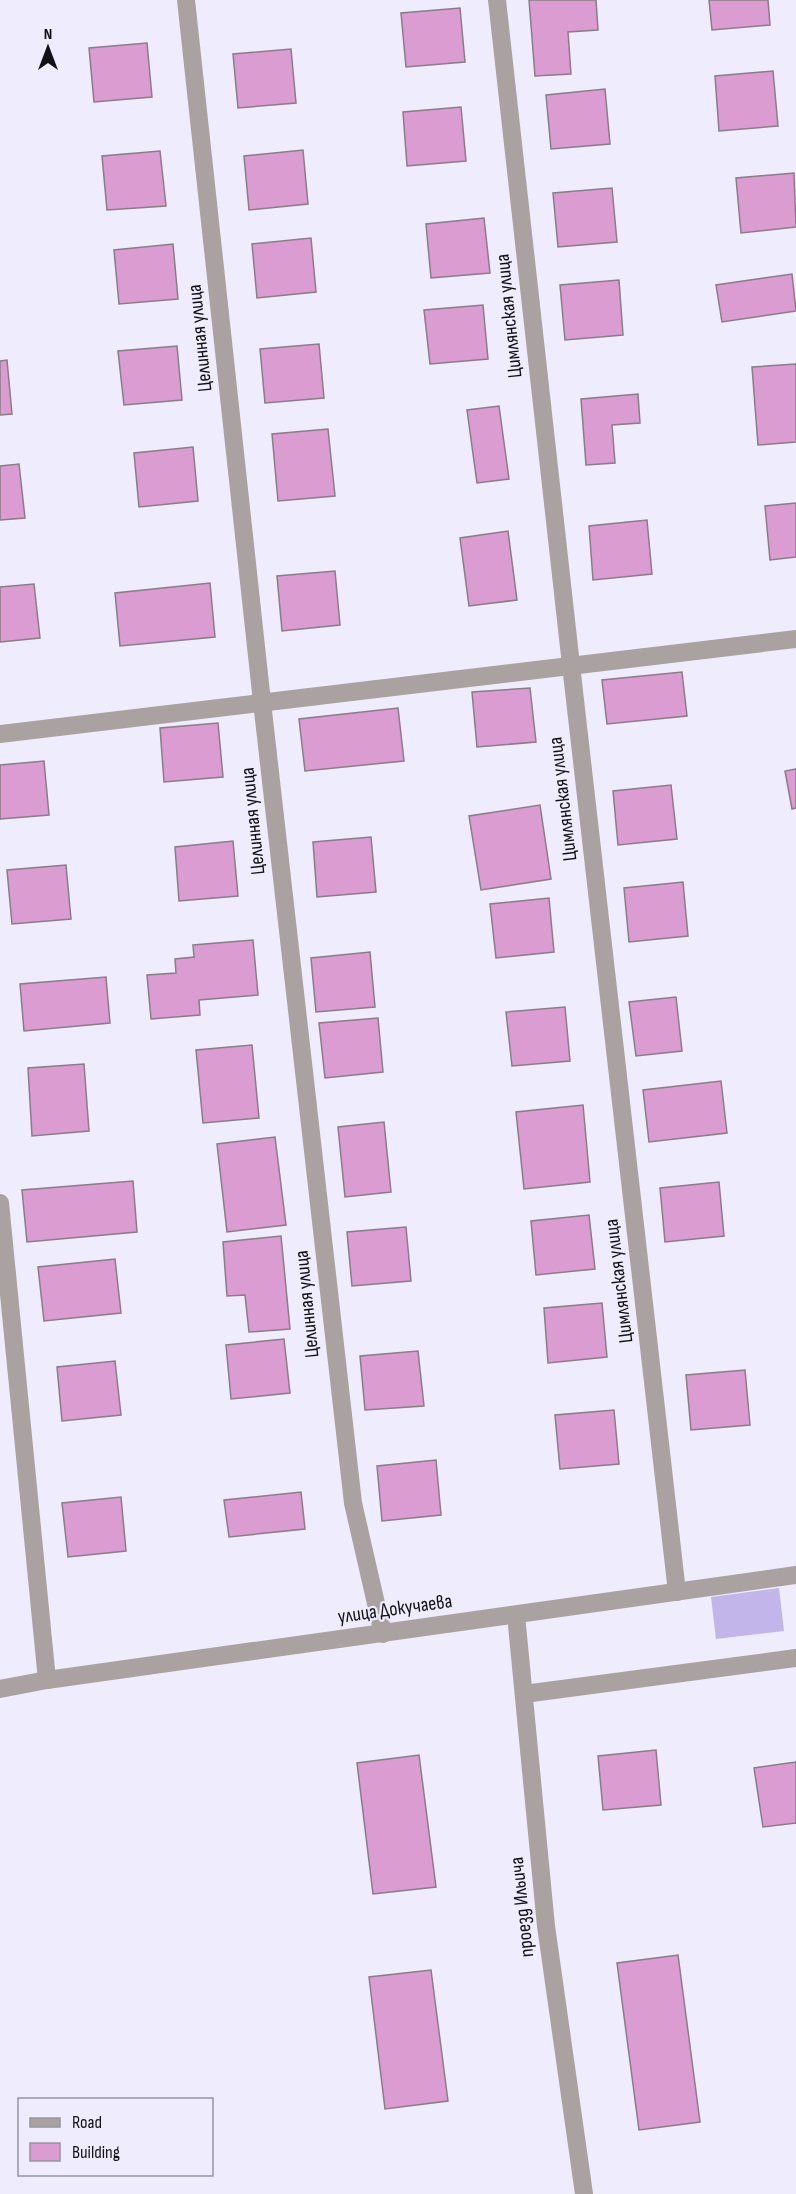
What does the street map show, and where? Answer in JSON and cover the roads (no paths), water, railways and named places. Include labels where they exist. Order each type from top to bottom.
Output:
[{"type":"street","name":"Целинная улица","points":[[186,0],[262,702],[353,1503],[383,1634]]},
{"type":"street","name":"Цимлянская улица","points":[[496,0],[677,1592]]},
{"type":"street","points":[[0,734],[796,639]]},
{"type":"street","points":[[0,1203],[47,1680]]},
{"type":"street","name":"улица Докучаева","points":[[0,1689],[47,1680],[796,1575]]},
{"type":"street","name":"проезд Ильича","points":[[516,1615],[546,1926],[584,2194]]},
{"type":"street","points":[[524,1694],[796,1658]]}]
